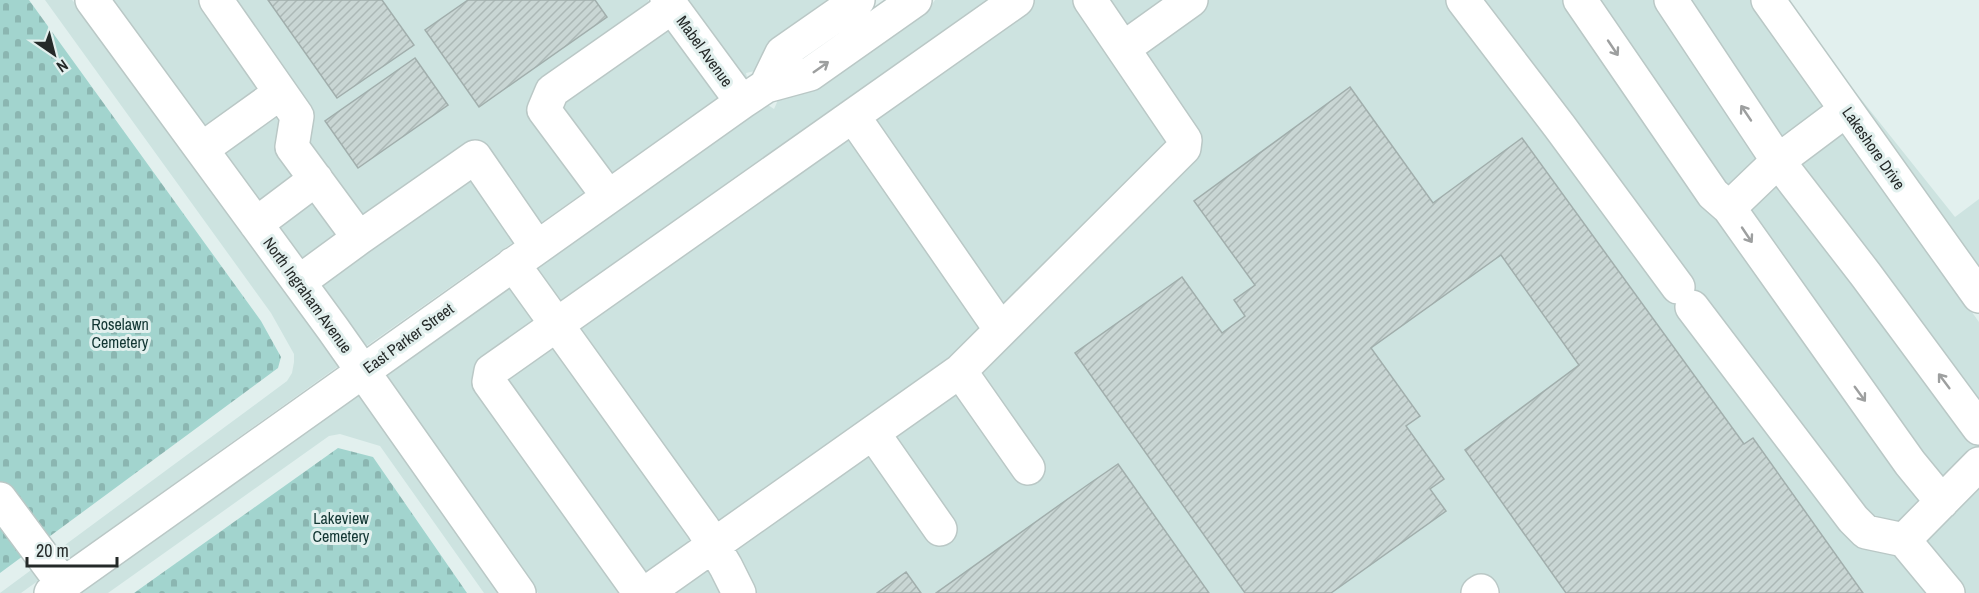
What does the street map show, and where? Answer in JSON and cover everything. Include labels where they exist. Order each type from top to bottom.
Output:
[{"type":"street","name":"North Ingraham Avenue","points":[[92,0],[299,282],[519,593]]},
{"type":"street","points":[[216,0],[297,116],[292,147],[359,238]]},
{"type":"street","name":"East Parker Street","points":[[754,94],[782,53],[858,0]]},
{"type":"street","name":"East Parker Street","points":[[57,589],[754,94],[810,74],[915,0]]},
{"type":"street","points":[[640,593],[489,382],[491,371],[1017,0]]},
{"type":"street","points":[[646,593],[960,371],[1184,148],[1185,140],[1090,0]]},
{"type":"street","points":[[1124,48],[1191,0]]},
{"type":"street","points":[[1463,0],[1853,519],[1866,532],[1904,540],[1948,593]]},
{"type":"street","points":[[1580,0],[1713,194],[1729,208],[1910,463],[1942,502]]},
{"type":"street","points":[[1671,0],[1778,161],[1979,428]]},
{"type":"street","name":"Lakeshore Drive","points":[[1768,0],[1979,296]]},
{"type":"street","points":[[608,196],[544,110],[552,91],[670,3]]},
{"type":"street","name":"Mabel Avenue","points":[[670,3],[754,94]]},
{"type":"street","points":[[202,149],[280,93]]},
{"type":"street","points":[[1729,208],[1778,161],[1846,110]]},
{"type":"street","points":[[853,116],[1001,330]]},
{"type":"street","points":[[299,282],[475,157],[525,255],[557,325],[703,528],[739,593]]},
{"type":"street","points":[[256,224],[316,179]]},
{"type":"street","points":[[960,371],[1028,468]]},
{"type":"street","points":[[873,433],[940,529]]},
{"type":"street","points":[[1904,540],[1979,464]]},
{"type":"street","points":[[0,499],[57,589]]},
{"type":"street","points":[[1478,593],[1481,591],[1482,593]]},
{"type":"shaded area","points":[[45,0],[72,0],[75,3],[83,17],[85,16],[340,365],[21,593],[0,593],[287,381],[292,373],[294,362],[294,354],[271,313]]},
{"type":"shaded area","points":[[111,0],[648,0],[719,97],[365,347]]},
{"type":"shaded area","points":[[687,0],[827,0],[772,39],[755,71],[746,73],[747,77],[744,79]]},
{"type":"shaded area","points":[[935,0],[1750,0],[1979,322],[1979,593],[538,593],[385,376],[768,105],[774,109],[778,100],[820,88],[926,13]]},
{"type":"shaded area","points":[[1825,54],[1955,217],[1979,199],[1979,270]]},
{"type":"shaded area","points":[[360,394],[501,593],[484,593],[380,446],[340,434],[329,436],[108,593],[80,593]]},
{"type":"green space","name":"Roselawn Cemetery","points":[[0,0],[29,0],[261,321],[281,357],[278,368],[0,573]]},
{"type":"green space","name":"Lakeview Cemetery","points":[[338,448],[373,457],[467,593],[134,593]]},
{"type":"building","points":[[268,0],[382,0],[414,45],[337,98]]},
{"type":"building","points":[[468,0],[595,0],[607,17],[479,107],[425,30]]},
{"type":"building","points":[[415,58],[448,105],[358,168],[325,121]]},
{"type":"building","points":[[1350,87],[1433,203],[1522,138],[1744,444],[1753,438],[1863,593],[1566,593],[1465,450],[1579,365],[1501,255],[1371,348],[1420,416],[1406,426],[1444,479],[1430,489],[1446,511],[1331,593],[1245,593],[1075,353],[1182,277],[1222,333],[1245,316],[1234,300],[1255,285],[1194,201]]},
{"type":"building","points":[[1118,464],[1209,593],[936,593],[1086,486]]},
{"type":"building","points":[[906,572],[921,593],[877,593]]}]
